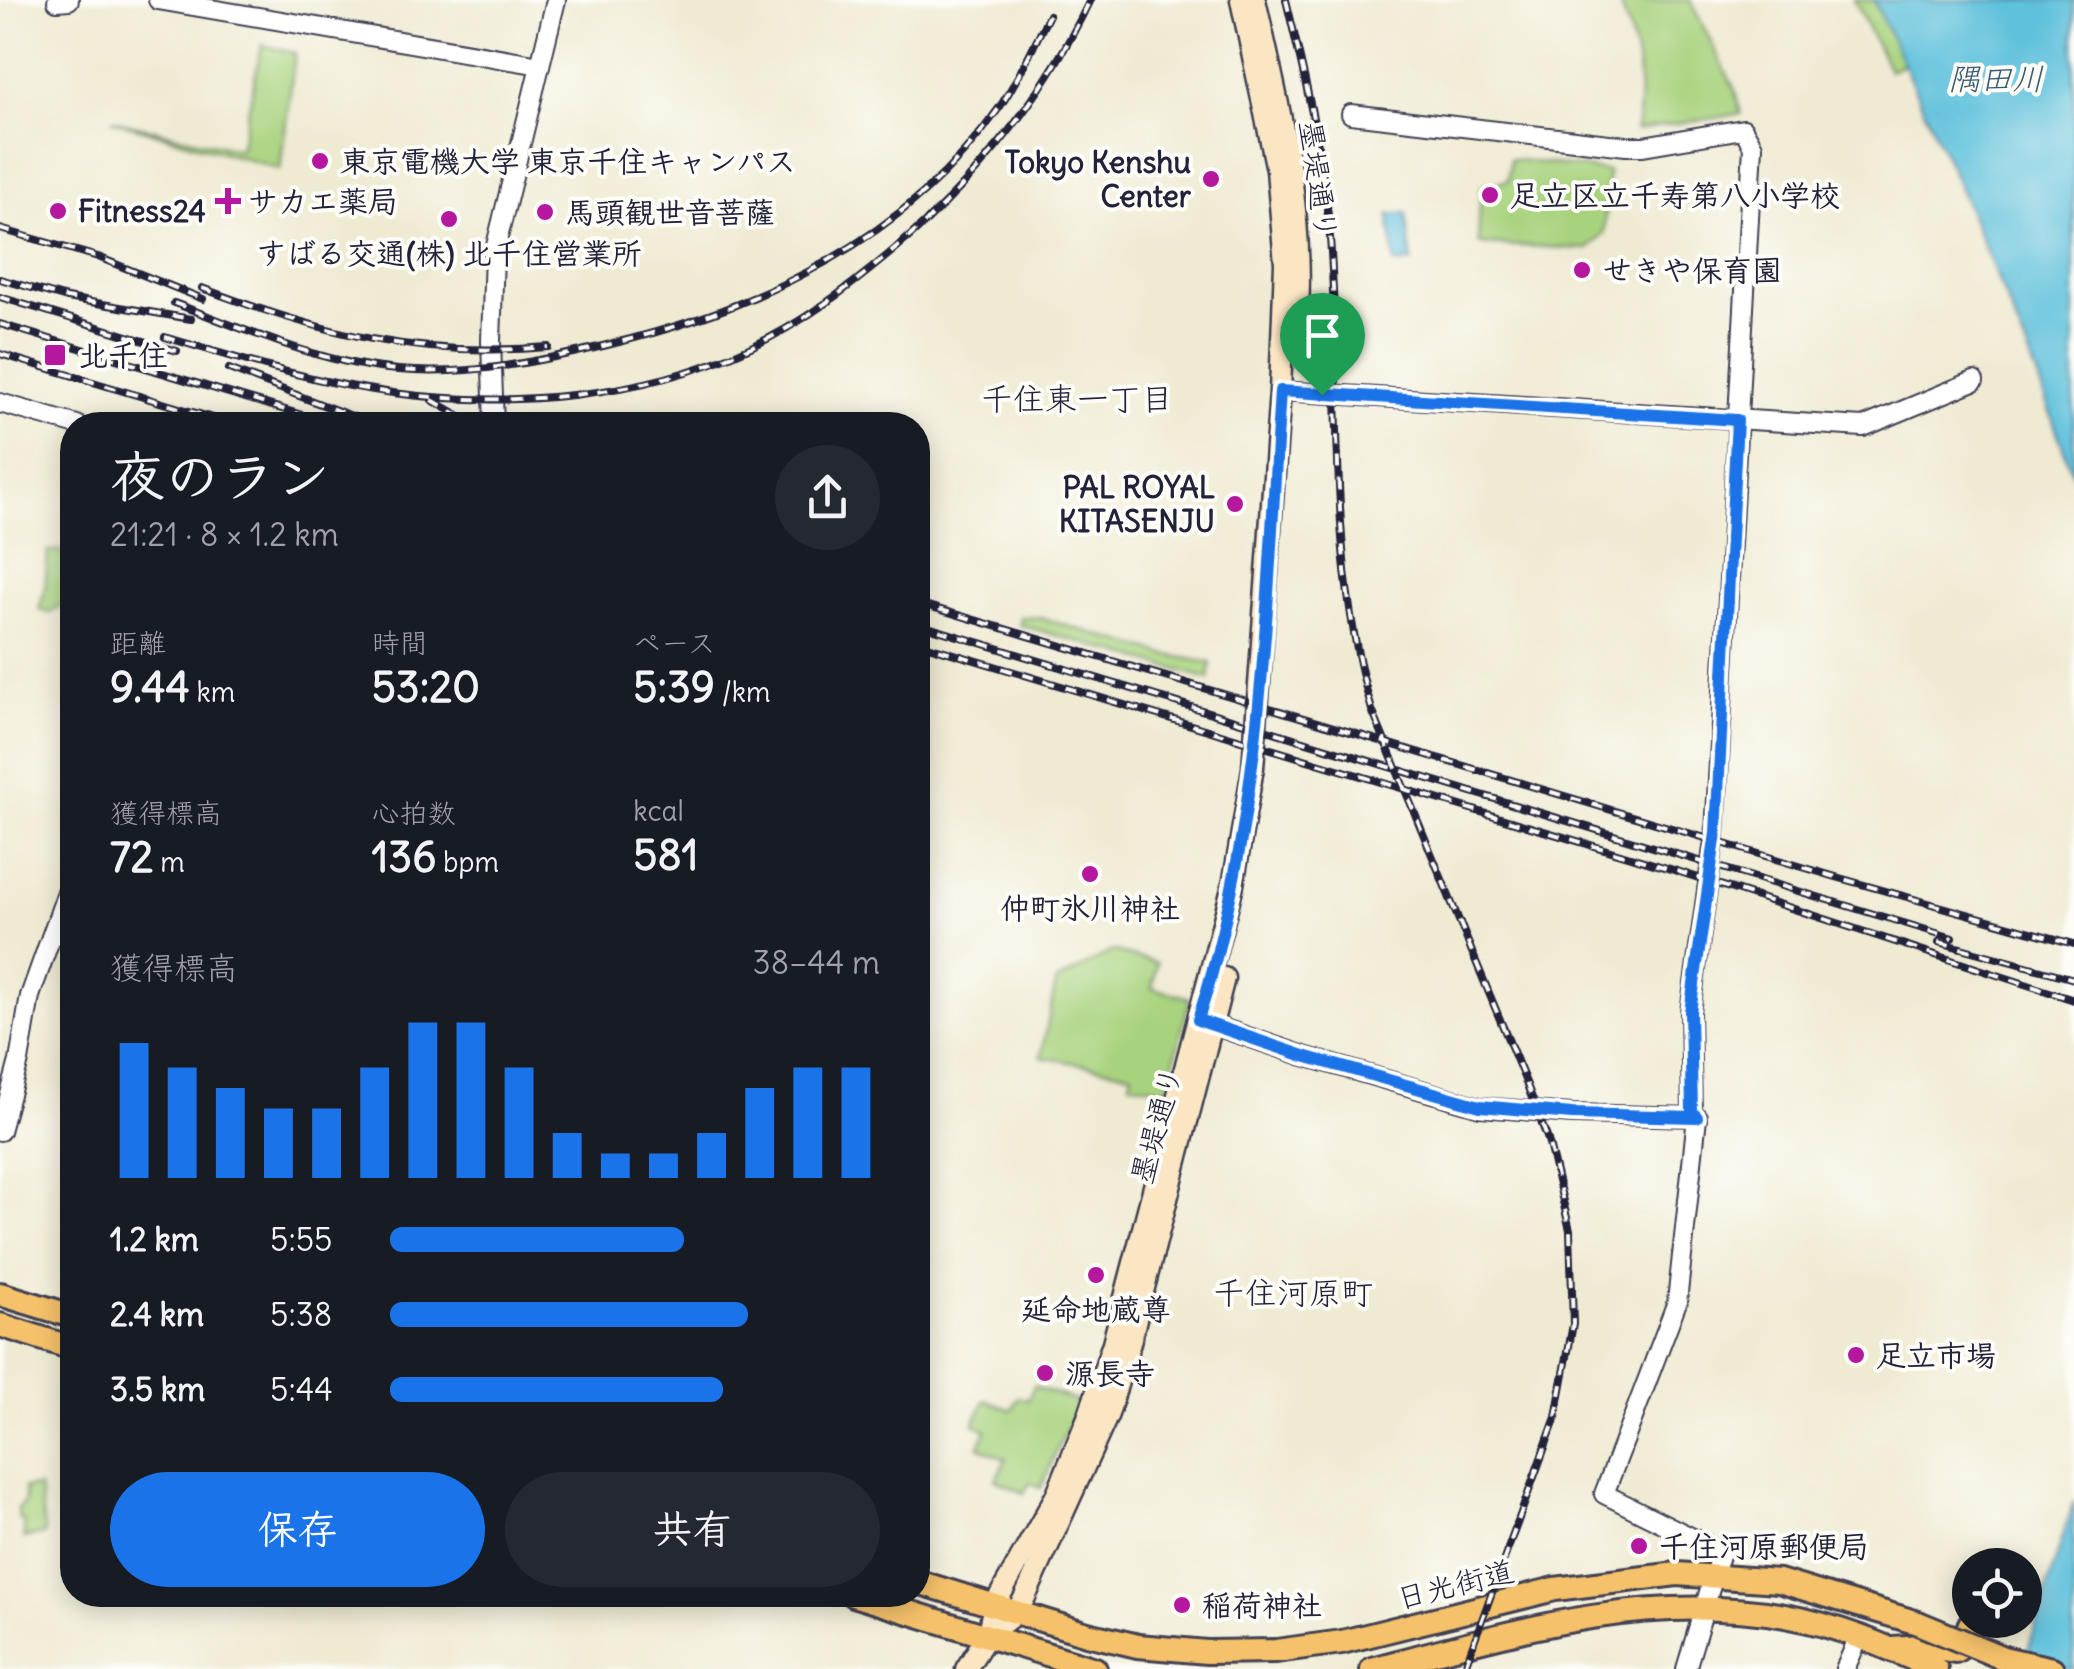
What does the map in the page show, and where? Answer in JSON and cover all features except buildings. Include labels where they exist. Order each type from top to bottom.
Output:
[{"type":"highway","points":[[0,1294],[60,1312]]},
{"type":"highway","points":[[0,1325],[60,1344]]},
{"type":"highway","name":"日光街道","points":[[930,1586],[1138,1646],[1207,1652],[1276,1651],[1342,1642],[1591,1582],[1677,1574],[1718,1563],[1918,1623],[2027,1669]]},
{"type":"highway","points":[[892,1607],[1095,1669]]},
{"type":"highway","name":"日光街道","points":[[1372,1669],[1566,1619],[1655,1608],[1786,1616],[1859,1637],[1936,1669]]},
{"type":"highway","points":[[1888,1648],[1924,1646],[1955,1651],[1964,1638]]},
{"type":"highway","name":"日光街道","points":[[2003,1658],[2052,1669]]},
{"type":"main road","name":"墨堤通り","points":[[1241,0],[1282,203],[1286,392]]},
{"type":"main road","name":"墨堤通り","points":[[966,1669],[1005,1610],[1089,1415],[1206,1022],[1234,885],[1253,768],[1300,263],[1298,217],[1284,128],[1255,0]]},
{"type":"street","points":[[56,1],[69,0]]},
{"type":"street","points":[[158,0],[540,65]]},
{"type":"street","points":[[494,412],[494,254],[556,0]]},
{"type":"street","points":[[1350,114],[1626,146],[1743,129],[1753,146],[1716,833],[1690,1012],[1692,1111],[1697,1117],[1677,1302],[1604,1494],[1718,1563],[1686,1669]]},
{"type":"street","points":[[1286,392],[1863,427],[1974,381]]},
{"type":"street","points":[[0,403],[60,420]]},
{"type":"street","points":[[0,1130],[19,1062],[30,996],[60,912]]},
{"type":"street","points":[[1206,1022],[1304,1056],[1480,1106],[1572,1114],[1697,1117]]},
{"type":"street","points":[[1845,1669],[1859,1637]]},
{"type":"green space","points":[[1619,0],[1690,0],[1734,88],[1741,114],[1636,130],[1638,64]]},
{"type":"green space","points":[[1854,0],[1874,0],[1905,64],[1889,70]]},
{"type":"green space","points":[[262,45],[295,53],[280,169],[111,120],[240,150]]},
{"type":"green space","points":[[1510,159],[1608,171],[1604,234],[1588,249],[1481,244],[1481,187],[1508,180]]},
{"type":"green space","points":[[48,551],[60,551],[60,606],[50,613],[39,610]]},
{"type":"green space","points":[[1020,617],[1041,618],[1163,654],[1211,663],[1209,679],[1020,625]]},
{"type":"green space","points":[[1112,951],[1157,963],[1152,988],[1190,998],[1167,1090],[1130,1082],[1132,1073],[1041,1057],[1056,982]]},
{"type":"green space","points":[[1034,1386],[1078,1402],[1041,1488],[1030,1482],[1024,1493],[996,1480],[1006,1459],[979,1447],[986,1430],[974,1424],[985,1400],[1012,1410],[1018,1397],[1028,1400]]},
{"type":"green space","points":[[39,1487],[45,1534],[24,1538],[24,1521],[19,1520],[18,1509],[25,1501],[24,1488]]},
{"type":"water","name":"隅田川","points":[[1874,0],[2074,0],[2074,478],[2030,357],[1959,186]]},
{"type":"water","points":[[1406,213],[1412,262],[1395,264],[1389,215]]},
{"type":"water","points":[[2074,1501],[2074,1669],[2022,1669],[2032,1638],[2042,1638],[2042,1604]]},
{"type":"railway","points":[[165,337],[335,383],[438,397],[575,395],[666,378],[709,364],[770,338],[806,317],[920,227],[978,169],[1028,106],[1090,0]]},
{"type":"railway","points":[[1286,0],[1312,111],[1326,196],[1341,530],[1357,651],[1372,710],[1548,1140],[1570,1230],[1573,1324],[1556,1417],[1464,1669]]},
{"type":"railway","points":[[174,303],[312,353],[398,370],[451,371],[503,366],[663,330],[773,289],[826,262],[921,195],[962,154],[999,108],[1049,15]]},
{"type":"railway","points":[[0,229],[98,257],[203,299]]},
{"type":"railway","points":[[0,279],[67,298],[191,319]]},
{"type":"railway","points":[[202,288],[289,318],[371,339],[455,349],[548,347]]},
{"type":"railway","points":[[0,297],[177,351]]},
{"type":"railway","points":[[0,324],[292,412]]},
{"type":"railway","points":[[0,354],[193,412]]},
{"type":"railway","points":[[229,369],[341,412]]},
{"type":"railway","points":[[432,400],[453,412]]},
{"type":"railway","points":[[930,607],[1836,877],[2074,944]]},
{"type":"railway","points":[[930,628],[1953,938]]},
{"type":"railway","points":[[930,647],[1677,871],[2074,1000]]},
{"type":"railway","points":[[1939,942],[2074,979]]},
{"type":"place","name":"東京電機大学 東京千住キャンパス","points":[[320,161]]},
{"type":"place","name":"Tokyo Kenshu Center","points":[[1211,179]]},
{"type":"place","name":"足立区立千寿第八小学校","points":[[1490,195]]},
{"type":"place","name":"サカエ薬局","points":[[228,201]]},
{"type":"place","name":"Fitness24","points":[[58,211]]},
{"type":"place","name":"馬頭観世音菩薩","points":[[545,212]]},
{"type":"place","name":"すばる交通(株) 北千住営業所","points":[[449,219]]},
{"type":"place","name":"せきや保育園","points":[[1582,270]]},
{"type":"place","name":"北千住","points":[[55,355]]},
{"type":"place","name":"PAL ROYAL KITASENJU","points":[[1235,504]]},
{"type":"place","name":"仲町氷川神社","points":[[1090,874]]},
{"type":"place","name":"延命地蔵尊","points":[[1096,1275]]},
{"type":"place","name":"足立市場","points":[[1856,1355]]},
{"type":"place","name":"源長寺","points":[[1045,1373]]},
{"type":"place","name":"千住河原郵便局","points":[[1639,1546]]},
{"type":"place","name":"稲荷神社","points":[[1182,1605]]},
{"type":"district","name":"千住東一丁目","points":[[1077,398]]},
{"type":"district","name":"千住河原町","points":[[1293,1292]]},
{"type":"route","points":[[1280,391],[1322,395],[1737,420],[1716,833],[1690,1012],[1692,1111],[1697,1117],[1572,1114],[1480,1106],[1304,1056],[1198,1020],[1234,885],[1253,768],[1280,391]]}]
